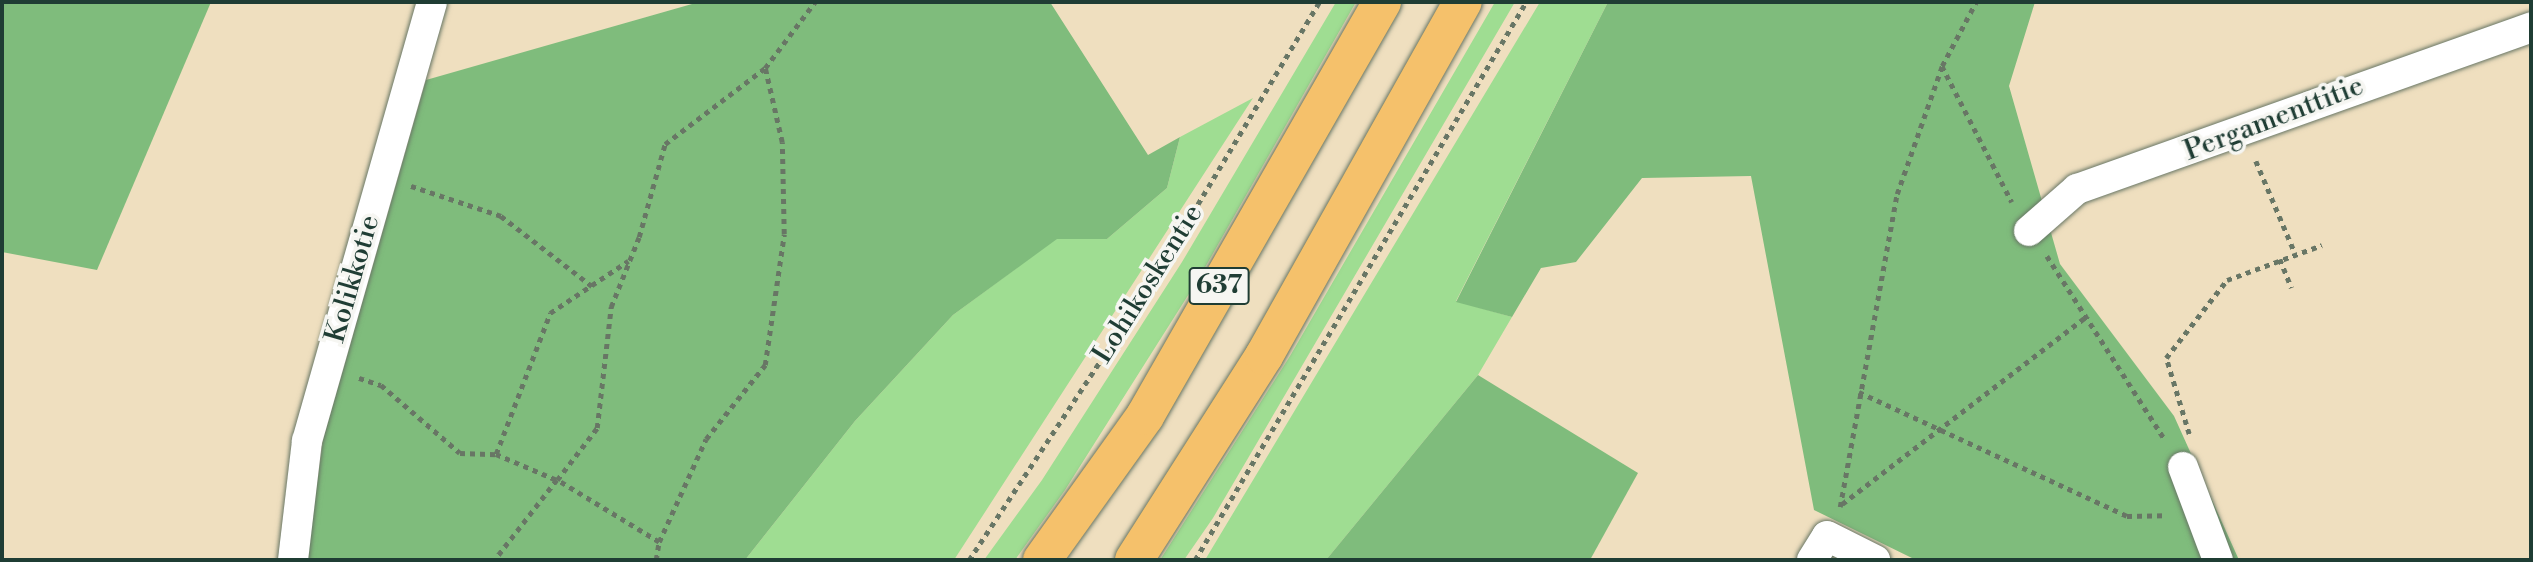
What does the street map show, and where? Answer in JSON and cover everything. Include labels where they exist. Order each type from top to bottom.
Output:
[{"type":"main road","name":"637","points":[[1042,560],[1145,416],[1382,2]]},
{"type":"main road","name":"637","points":[[1134,560],[1264,356],[1463,2]]},
{"type":"street","name":"Kolikkotie","points":[[293,560],[307,441],[432,2]]},
{"type":"street","name":"Pergamenttitie","points":[[2029,231],[2077,189],[2531,27]]},
{"type":"street","points":[[2180,462],[2218,560]]},
{"type":"street","points":[[1820,548],[1875,560]]},
{"type":"path","points":[[495,560],[597,428],[611,307],[630,260],[665,144],[765,68],[815,2]]},
{"type":"path","name":"Lohikoskentie","points":[[969,560],[1136,307],[1319,2]]},
{"type":"path","points":[[1195,560],[1526,2]]},
{"type":"path","points":[[1820,548],[1841,504],[1858,392],[1897,194],[1942,66],[1976,2]]},
{"type":"path","points":[[1942,66],[2029,231],[2088,315],[2180,462]]},
{"type":"path","points":[[656,560],[659,542],[706,439],[765,365],[784,234],[782,142],[765,68]]},
{"type":"path","points":[[2244,131],[2295,253]]},
{"type":"path","points":[[382,176],[501,216],[592,286]]},
{"type":"path","points":[[2180,462],[2191,441],[2166,358],[2227,279],[2322,245]]},
{"type":"path","points":[[2280,259],[2292,288]]},
{"type":"path","points":[[496,454],[551,313],[630,260]]},
{"type":"path","points":[[1841,504],[2088,315]]},
{"type":"path","points":[[327,367],[381,385],[460,453],[496,454],[557,480],[659,542]]},
{"type":"path","points":[[1858,392],[2127,516],[2202,513]]},
{"type":"green space","points":[[2,2],[211,2],[97,270],[2,252]]},
{"type":"green space","points":[[699,2],[1050,2],[1148,155],[1180,137],[1167,188],[1107,239],[1057,239],[953,315],[855,421],[745,560],[307,560],[323,440],[426,80]]},
{"type":"green space","points":[[1336,2],[1356,2],[1199,278],[1065,490],[1015,560],[984,560],[1042,480],[1182,262]]},
{"type":"green space","points":[[1495,2],[1515,2],[1213,518],[1184,560],[1160,560],[1290,356]]},
{"type":"green space","points":[[1540,2],[1608,2],[1456,301],[1512,317],[1478,375],[1326,560],[1205,560]]},
{"type":"green space","points":[[1608,2],[2035,2],[2009,86],[2060,264],[2174,416],[2239,560],[1916,560],[1814,510],[1751,176],[1642,178],[1576,262],[1541,268],[1512,317],[1456,302]]},
{"type":"green space","points":[[1253,98],[954,560],[745,560],[855,421],[953,315],[1057,238],[1107,239],[1167,188],[1180,137]]},
{"type":"green space","points":[[1478,375],[1638,473],[1590,560],[1326,560]]}]
